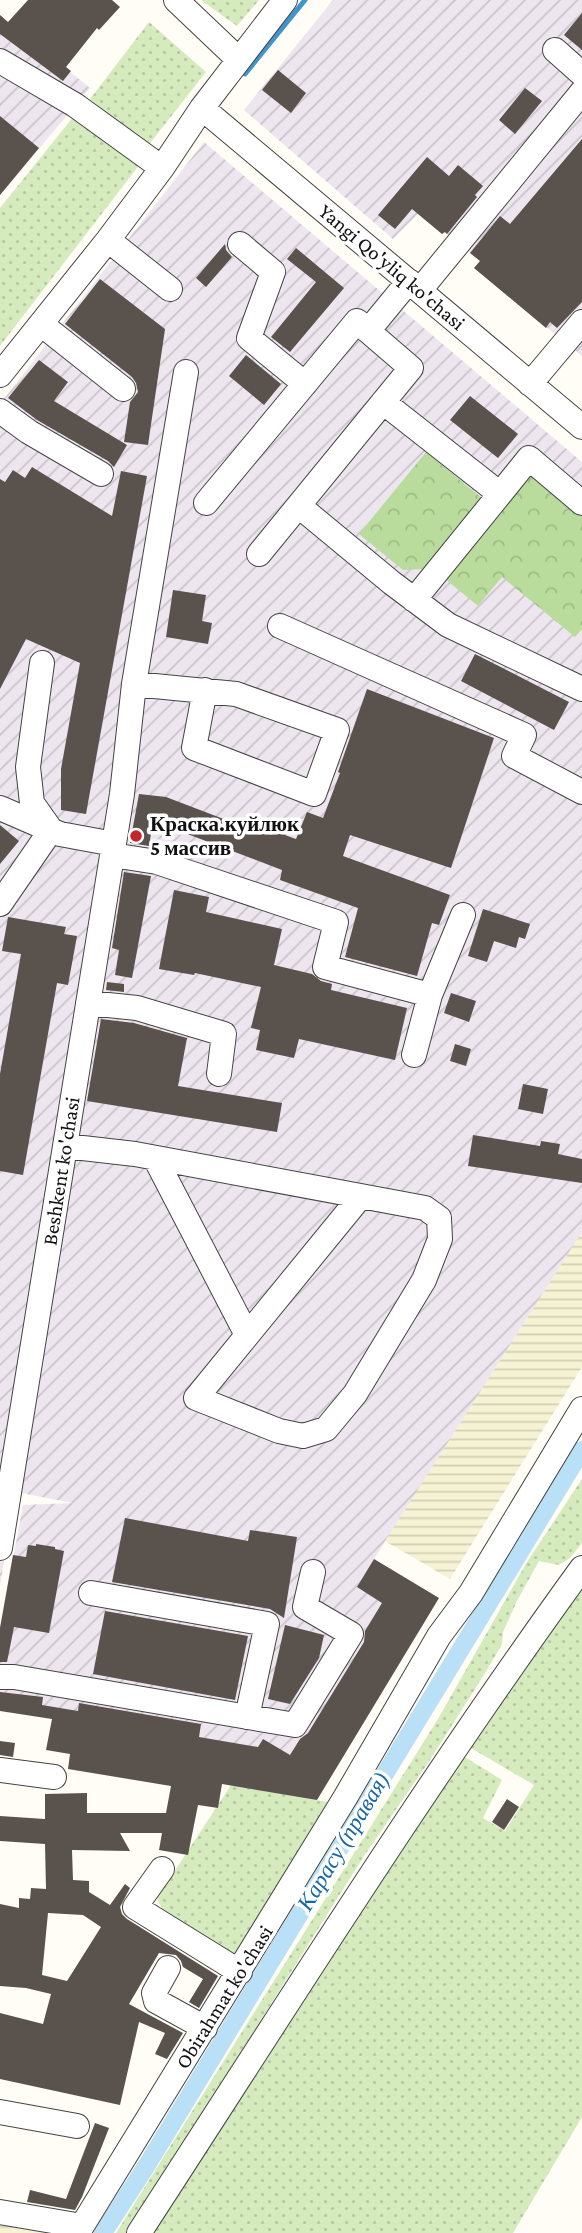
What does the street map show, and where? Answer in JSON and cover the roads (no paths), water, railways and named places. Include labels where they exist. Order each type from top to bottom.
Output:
[{"type":"street","points":[[0,376],[108,240],[238,59],[285,0]]},
{"type":"street","points":[[186,3],[238,59]]},
{"type":"street","points":[[555,50],[582,74]]},
{"type":"street","points":[[0,61],[75,105],[162,168]]},
{"type":"street","points":[[368,331],[414,286],[582,92]]},
{"type":"street","name":"Yangi Qo'yliq ko'chasi","points":[[202,108],[582,427]]},
{"type":"street","points":[[108,240],[170,289]]},
{"type":"street","points":[[240,244],[273,272],[248,338],[304,384]]},
{"type":"street","points":[[206,503],[357,321],[411,368],[259,554]]},
{"type":"street","points":[[530,384],[582,322]]},
{"type":"street","points":[[41,324],[123,389]]},
{"type":"street","name":"Beshkent ko'chasi","points":[[0,1548],[122,794],[134,684],[186,372]]},
{"type":"street","points":[[383,402],[500,494]]},
{"type":"street","points":[[0,411],[29,432],[101,474]]},
{"type":"street","points":[[414,600],[529,458],[582,503]]},
{"type":"street","points":[[299,506],[448,625],[582,689]]},
{"type":"street","points":[[281,626],[524,735],[514,756],[582,792]]},
{"type":"street","points":[[42,663],[29,767],[33,803],[51,830]]},
{"type":"street","points":[[134,684],[205,690],[236,694],[337,730],[314,794],[194,748],[205,690]]},
{"type":"street","points":[[0,808],[61,834],[157,862],[336,922],[325,967],[430,996]]},
{"type":"street","points":[[0,904],[51,830]]},
{"type":"street","points":[[414,1055],[430,996],[463,915]]},
{"type":"street","points":[[88,1003],[137,1008],[224,1034],[219,1074]]},
{"type":"street","points":[[65,1146],[155,1158],[361,1196],[425,1208],[439,1218],[440,1239],[424,1280],[355,1394],[326,1429],[303,1436],[279,1431],[196,1398],[361,1196]]},
{"type":"street","points":[[155,1158],[247,1335]]},
{"type":"street","name":"Obirahmat ko'chasi","points":[[0,2212],[82,2226],[240,1972],[439,1636],[471,1592],[582,1409]]},
{"type":"street","points":[[139,2233],[360,1892],[504,1676],[582,1568]]},
{"type":"street","points":[[0,1677],[295,1725],[351,1634],[305,1607],[313,1572]]},
{"type":"street","points":[[91,1593],[267,1624],[247,1717]]},
{"type":"street","points":[[0,1770],[54,1777]]},
{"type":"street","points":[[162,1869],[135,1908],[240,1972]]},
{"type":"street","points":[[168,1968],[154,1993],[156,2001],[205,2028]]},
{"type":"street","points":[[0,2112],[77,2126]]},
{"type":"waterway","points":[[242,72],[245,74],[305,0]]},
{"type":"waterway","name":"Карасу (правая)","points":[[103,2233],[582,1450]]},
{"type":"place","name":"Краска.куйлюк 5 массив","points":[[136,836]]}]
